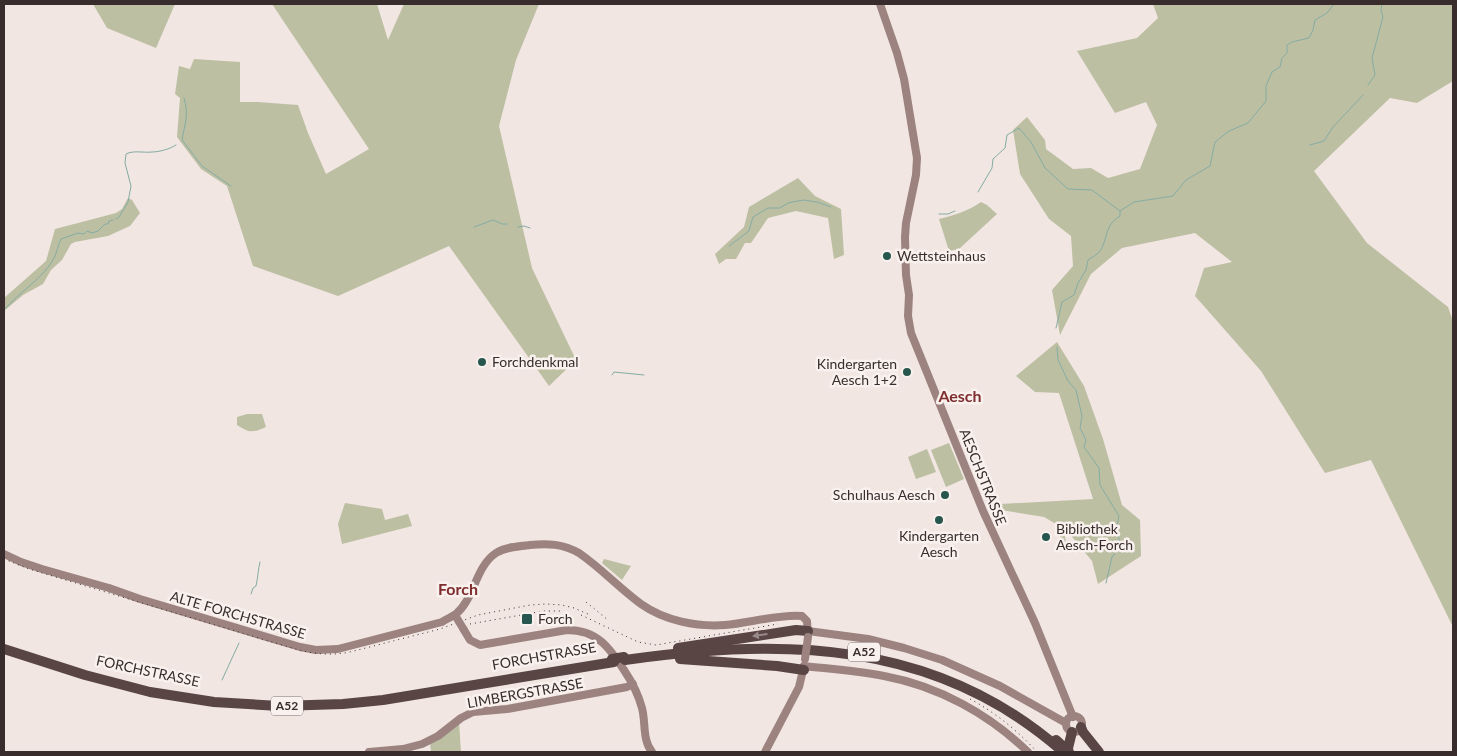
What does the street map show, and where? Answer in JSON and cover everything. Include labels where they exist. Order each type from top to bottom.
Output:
[{"type":"highway","points":[[650,655],[728,639],[796,630],[808,634]]},
{"type":"highway","name":"FORCHSTRASSE","points":[[4,647],[85,672],[147,688],[203,697],[271,702],[324,702],[384,696],[650,655],[739,646],[784,645],[835,648],[875,654],[927,668],[970,685],[1013,709],[1067,752]]},
{"type":"highway","points":[[650,655],[738,663],[804,665]]},
{"type":"highway","points":[[1067,752],[1073,728],[1083,732],[1099,752]]},
{"type":"street","name":"AESCHSTRASSE","points":[[880,4],[904,79],[917,158],[916,175],[905,237],[906,275],[909,295],[908,316],[911,333],[980,504],[1039,630],[1073,717],[1078,717],[1082,722],[1073,728]]},
{"type":"street","points":[[652,752],[646,741],[643,710],[639,696],[609,648],[598,638],[585,632],[567,630],[480,644],[470,640],[455,615],[462,607],[484,566],[497,552],[513,547],[540,544],[555,544],[571,548],[642,605],[662,615],[683,622],[724,625],[802,616],[808,622],[804,665],[796,694],[765,752]]},
{"type":"street","name":"ALTE FORCHSTRASSE","points":[[4,554],[42,569],[308,649],[338,649],[442,622],[455,615]]},
{"type":"street","points":[[808,634],[868,639],[921,652],[1000,686],[1073,728]]},
{"type":"street","points":[[804,665],[885,676],[906,681],[936,692],[988,719],[1028,752]]},
{"type":"street","name":"LIMBERGSTRASSE","points":[[369,752],[403,749],[422,744],[438,736],[461,718],[473,712],[507,709],[626,687],[633,684]]},
{"type":"street","points":[[1073,717],[1068,720],[1073,728]]},
{"type":"green space","points":[[93,4],[175,4],[156,48],[107,28]]},
{"type":"green space","points":[[272,4],[377,4],[388,40],[404,4],[539,4],[516,60],[499,126],[532,268],[576,360],[549,386],[449,246],[338,296],[253,266],[227,186],[201,169],[177,137],[180,98],[175,94],[179,66],[190,69],[194,59],[240,62],[240,102],[298,105],[326,174],[369,149]]},
{"type":"green space","points":[[1153,4],[1453,4],[1453,81],[1417,103],[1390,98],[1314,171],[1367,243],[1448,307],[1453,321],[1453,627],[1371,460],[1325,473],[1261,371],[1195,296],[1204,268],[1232,262],[1195,233],[1122,248],[1091,274],[1060,335],[1052,290],[1073,266],[1071,236],[1049,219],[1020,174],[1013,130],[1027,117],[1045,140],[1046,149],[1073,169],[1091,168],[1108,178],[1140,169],[1157,125],[1146,102],[1115,113],[1077,51],[1137,38],[1158,18]]},
{"type":"green space","points":[[798,178],[815,196],[841,209],[844,255],[834,259],[828,218],[796,211],[768,218],[751,243],[745,243],[736,259],[726,259],[719,264],[715,254],[744,227],[749,207]]},
{"type":"green space","points":[[128,198],[132,200],[140,213],[130,226],[108,236],[71,244],[62,260],[51,270],[43,284],[23,295],[4,311],[4,298],[46,261],[55,229],[116,213],[122,209]]},
{"type":"green space","points":[[981,202],[997,214],[959,249],[949,251],[939,219],[971,208]]},
{"type":"green space","points":[[1057,342],[1084,386],[1103,439],[1122,505],[1140,520],[1141,556],[1098,584],[1092,561],[1068,532],[1064,530],[1066,543],[1063,545],[1058,532],[1063,528],[1044,517],[1001,510],[1000,504],[1093,499],[1059,393],[1035,392],[1016,376]]},
{"type":"green space","points":[[247,414],[262,414],[266,427],[251,431],[237,425],[237,417]]},
{"type":"green space","points":[[949,443],[964,479],[946,487],[931,450]]},
{"type":"green space","points":[[927,449],[936,472],[916,479],[908,457]]},
{"type":"green space","points":[[345,503],[382,509],[385,520],[408,514],[412,526],[342,544],[338,524]]},
{"type":"green space","points":[[604,559],[631,566],[622,580],[602,563]]},
{"type":"green space","points":[[459,722],[461,752],[431,752],[430,743]]},
{"type":"waterway","points":[[1056,328],[1062,302],[1074,295],[1078,283],[1086,270],[1088,260],[1101,250],[1109,227],[1120,216],[1120,211],[1134,202],[1173,196],[1186,180],[1210,166],[1215,142],[1229,131],[1248,123],[1266,101],[1266,86],[1272,72],[1280,67],[1282,58],[1287,53],[1287,45],[1309,38],[1315,20],[1327,13],[1334,4]]},
{"type":"waterway","points":[[1368,85],[1375,75],[1372,58],[1383,17],[1382,4]]},
{"type":"waterway","points":[[1310,145],[1324,141],[1333,127],[1363,95]]},
{"type":"waterway","points":[[184,98],[186,114],[182,140],[202,166],[231,186]]},
{"type":"waterway","points":[[978,192],[992,168],[993,159],[1005,148],[1007,135],[1019,128],[1031,142],[1045,168],[1068,189],[1092,190],[1120,211]]},
{"type":"waterway","points":[[116,219],[128,202],[131,186],[125,163],[126,154],[158,151],[176,145]]},
{"type":"waterway","points":[[729,246],[749,231],[753,217],[768,208],[780,208],[788,203],[803,200],[831,207]]},
{"type":"waterway","points":[[939,214],[948,214],[955,211]]},
{"type":"waterway","points":[[4,310],[50,265],[61,239],[78,233],[84,234],[87,231],[92,233],[98,231],[105,224],[108,224],[109,221],[113,220]]},
{"type":"waterway","points":[[474,227],[493,220],[507,224]]},
{"type":"waterway","points":[[518,227],[530,228]]},
{"type":"waterway","points":[[1057,347],[1058,360],[1068,381],[1076,390],[1082,416],[1080,428],[1086,440],[1084,447],[1099,468],[1100,485],[1119,516],[1117,526],[1120,546],[1112,557],[1106,583]]},
{"type":"waterway","points":[[612,375],[614,372],[644,375]]},
{"type":"waterway","points":[[251,594],[256,586],[260,562]]},
{"type":"waterway","points":[[222,680],[239,643]]},
{"type":"railway","points":[[4,559],[29,569],[292,648],[321,654],[350,652],[440,629],[478,615],[530,605],[562,605],[588,614]]},
{"type":"railway","points":[[586,602],[608,620]]},
{"type":"railway","points":[[470,624],[544,611],[562,611]]},
{"type":"railway","points":[[581,615],[638,642],[656,645],[778,624]]},
{"type":"railway","points":[[970,699],[1006,723],[1037,752]]},
{"type":"place","name":"Wettsteinhaus","points":[[887,256]]},
{"type":"place","name":"Forchdenkmal","points":[[482,362]]},
{"type":"place","name":"Kindergarten Aesch 1+2","points":[[907,372]]},
{"type":"place","name":"Schulhaus Aesch","points":[[945,495]]},
{"type":"place","name":"Kindergarten Aesch","points":[[939,520]]},
{"type":"place","name":"Bibliothek Aesch-Forch","points":[[1046,537]]},
{"type":"place","name":"Forch","points":[[527,619]]},
{"type":"district","name":"Aesch","points":[[960,396]]},
{"type":"district","name":"Forch","points":[[458,589]]}]
